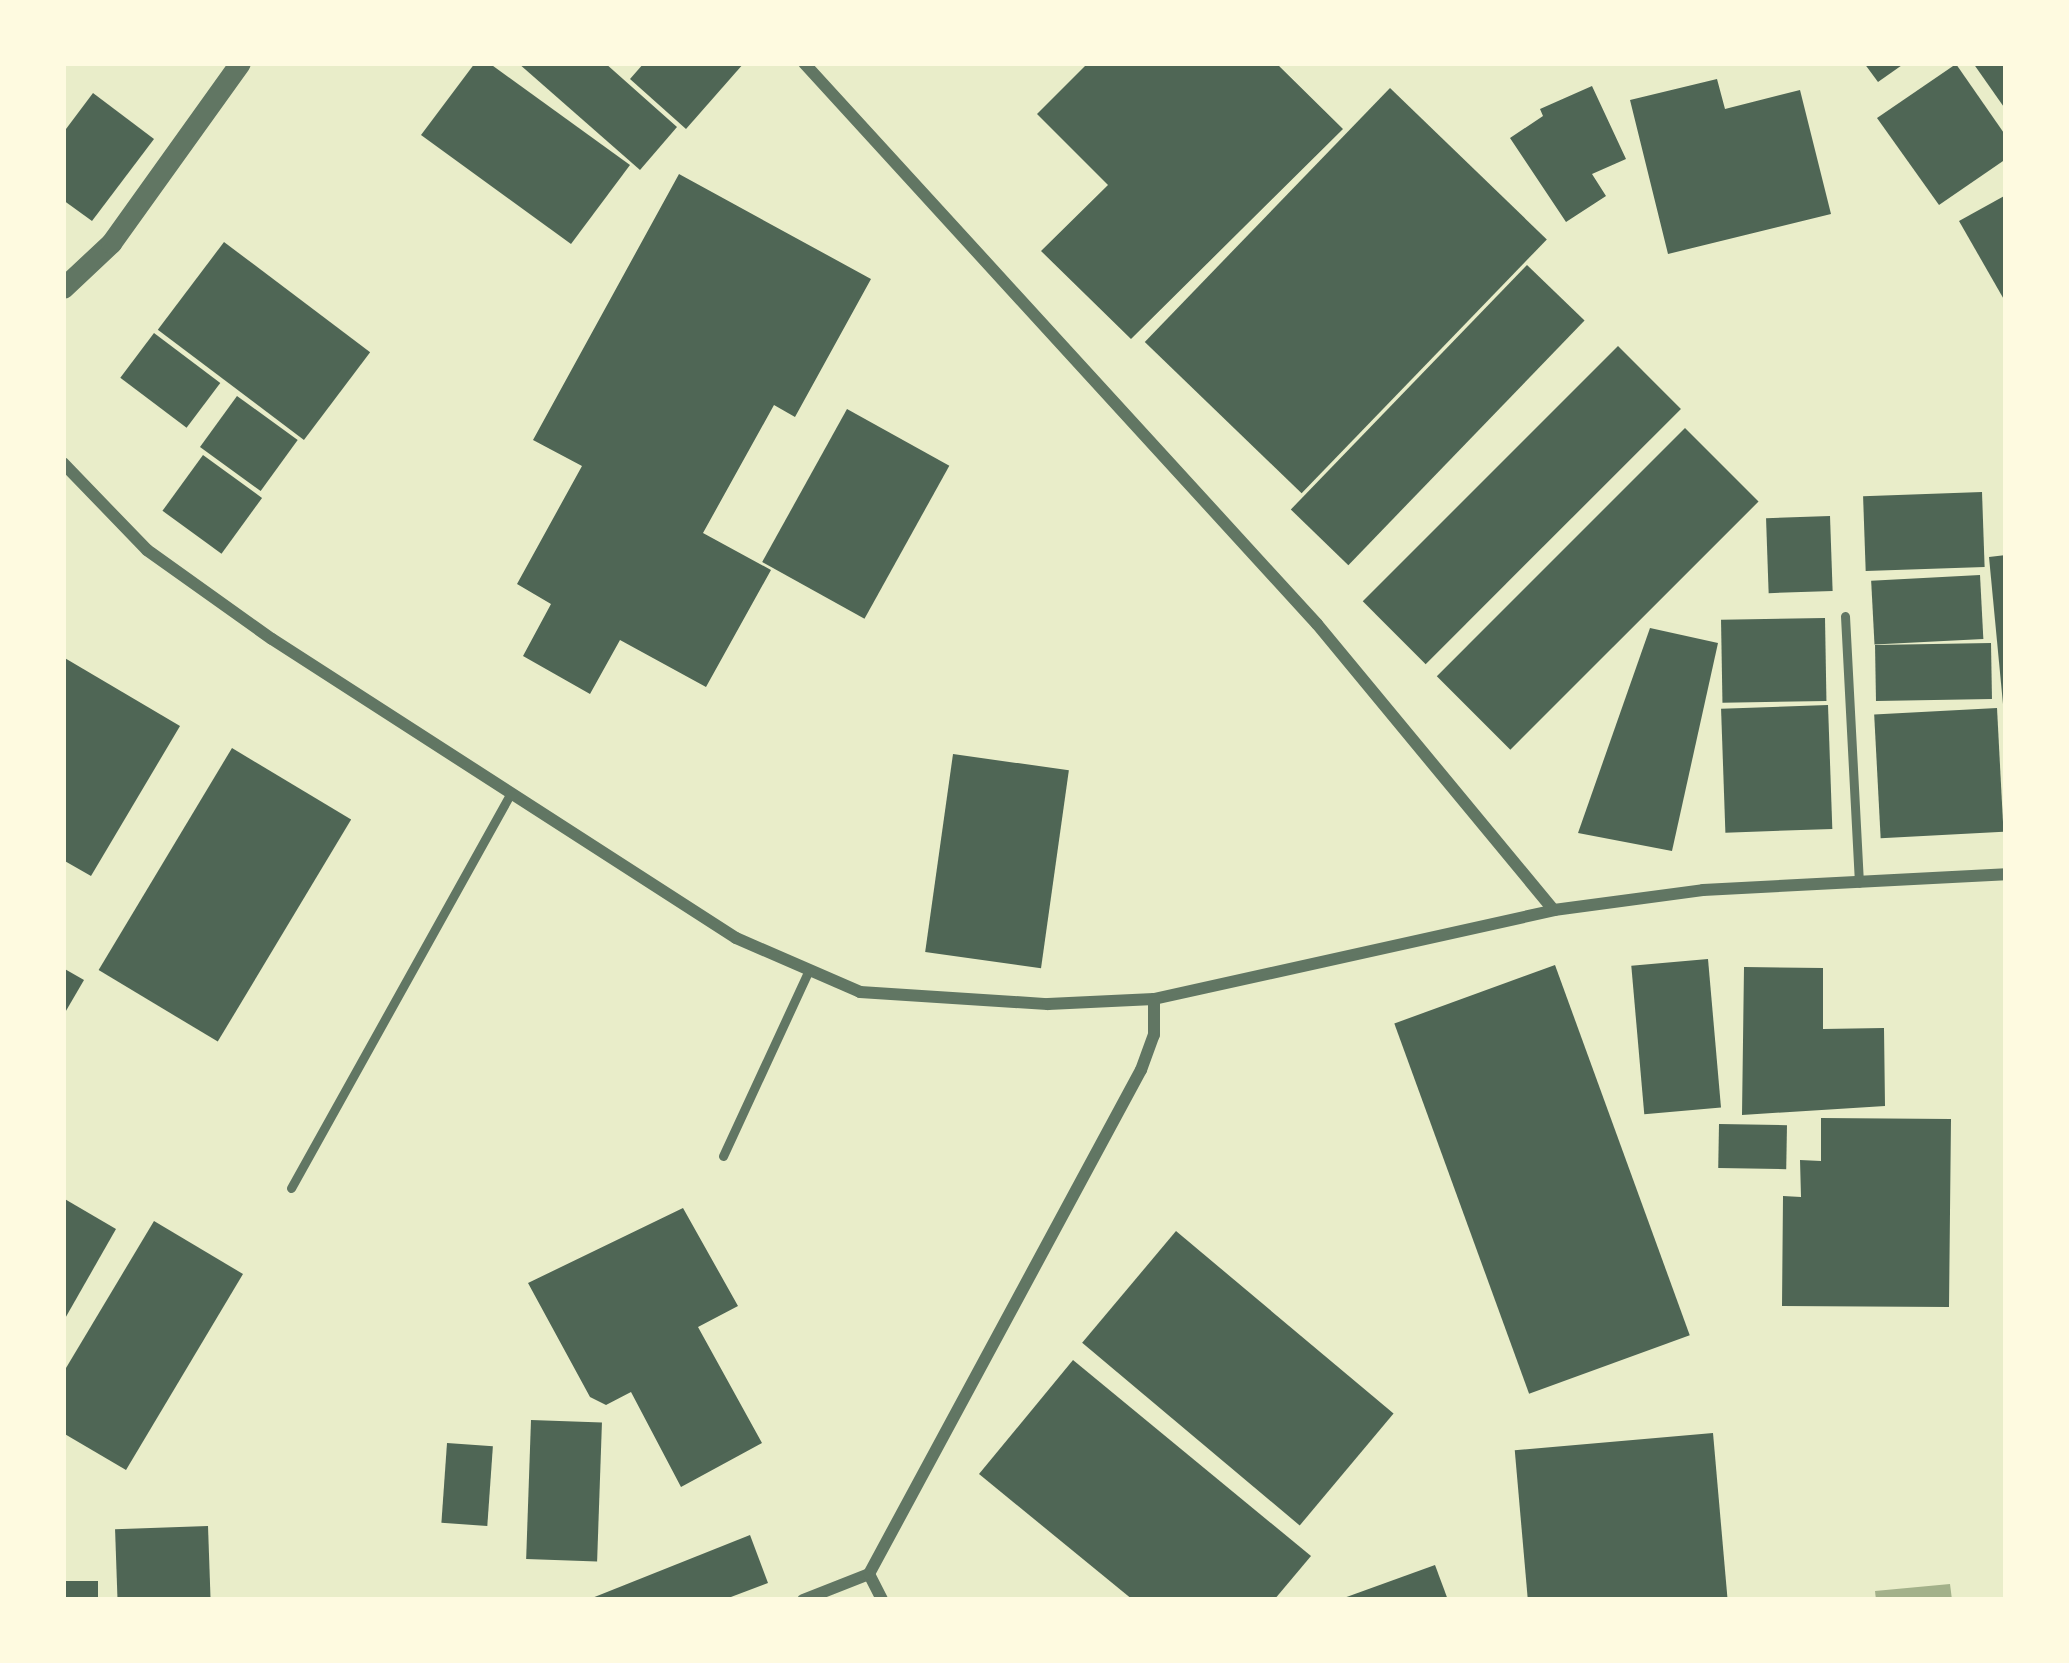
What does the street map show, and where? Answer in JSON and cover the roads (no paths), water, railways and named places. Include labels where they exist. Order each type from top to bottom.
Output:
[{"type":"street","points":[[63,288],[111,243],[240,63]]},
{"type":"street","points":[[804,63],[1317,623],[1554,910]]},
{"type":"street","points":[[63,463],[147,550],[511,792],[736,938],[860,992],[1048,1004],[1154,999],[1554,910],[1703,890],[2006,874]]},
{"type":"street","points":[[802,1600],[869,1574],[1141,1070],[1154,1035],[1154,999]]},
{"type":"street","points":[[869,1574],[882,1600]]},
{"type":"lane","points":[[1845,616],[1858,883]]},
{"type":"lane","points":[[291,1188],[511,792]]},
{"type":"lane","points":[[723,1156],[809,970]]}]
